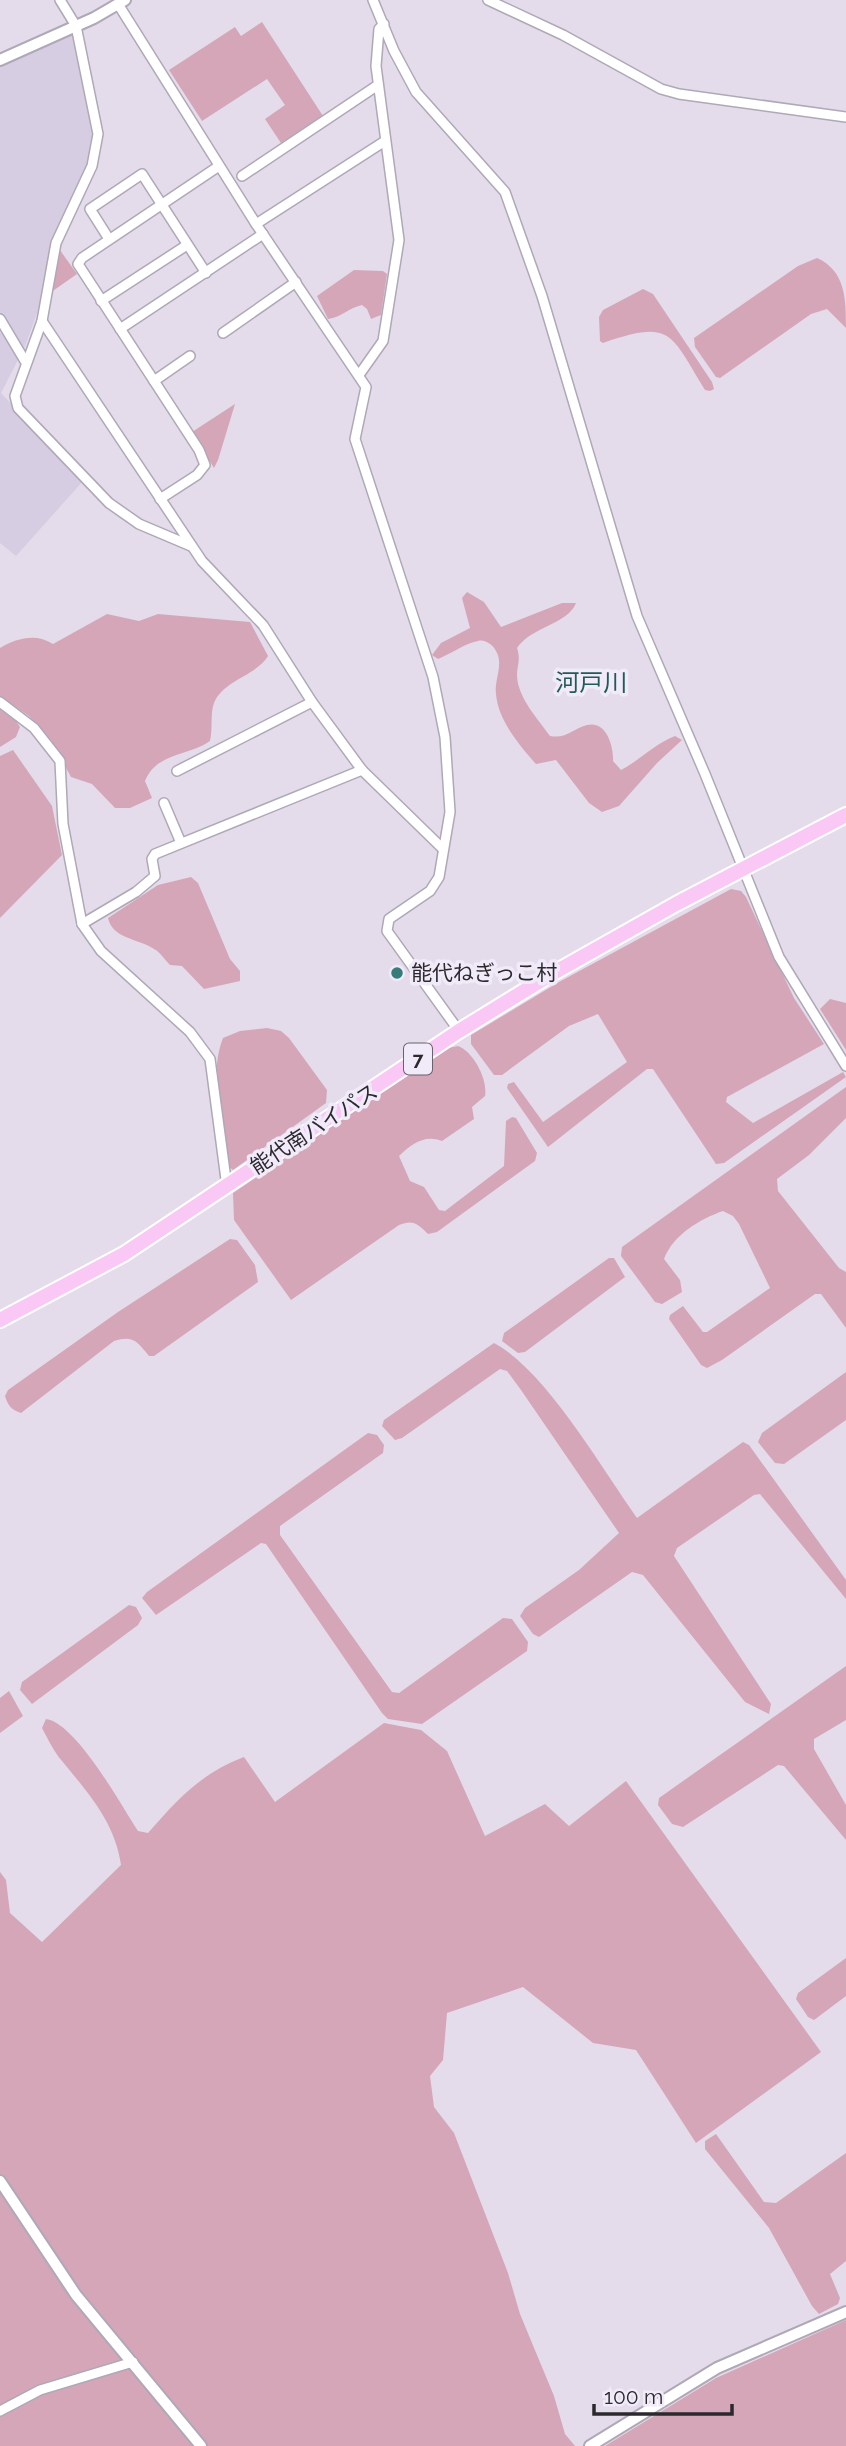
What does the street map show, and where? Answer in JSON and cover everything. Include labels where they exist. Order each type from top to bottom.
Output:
[{"type":"highway","name":"能代南バイパス","points":[[0,1320],[124,1254],[459,1031],[665,910],[846,815]]},
{"type":"street","points":[[61,0],[76,26],[98,134],[97,143],[92,166],[56,243],[42,321],[15,396],[18,408],[109,503],[139,524],[192,546]]},
{"type":"street","points":[[373,0],[394,51],[416,92],[505,192],[542,296],[637,616],[779,957],[846,1066]]},
{"type":"street","points":[[488,0],[563,35],[662,89],[679,94],[846,117]]},
{"type":"street","points":[[0,60],[122,2],[219,166],[366,387],[355,439],[433,677],[444,737],[450,812],[439,877],[430,891],[388,919],[387,931],[459,1031]]},
{"type":"street","points":[[359,375],[383,341],[398,240],[395,194],[378,85],[379,29],[384,24]]},
{"type":"street","points":[[242,176],[378,85]]},
{"type":"street","points":[[256,224],[385,141]]},
{"type":"street","points":[[160,499],[197,475],[205,465],[200,450],[78,264],[82,258],[109,239],[219,166]]},
{"type":"street","points":[[109,239],[90,209],[142,174],[206,273]]},
{"type":"street","points":[[120,329],[263,234]]},
{"type":"street","points":[[101,301],[187,244]]},
{"type":"street","points":[[223,333],[296,282]]},
{"type":"street","points":[[0,319],[26,361]]},
{"type":"street","points":[[42,321],[218,581],[263,625],[312,702],[362,770],[442,848]]},
{"type":"street","points":[[154,381],[190,356]]},
{"type":"street","points":[[0,702],[34,727],[60,761],[63,824],[82,924],[101,951],[190,1032],[211,1059],[227,1187]]},
{"type":"street","points":[[177,771],[312,702]]},
{"type":"street","points":[[82,924],[136,892],[155,876],[152,859],[155,854],[362,770]]},
{"type":"street","points":[[164,803],[181,843]]},
{"type":"street","points":[[0,2181],[75,2295],[201,2446]]},
{"type":"street","points":[[590,2446],[717,2368],[846,2312]]},
{"type":"street","points":[[0,2411],[40,2390],[133,2362]]},
{"type":"shaded area","points":[[262,22],[323,116],[281,143],[265,119],[285,105],[267,79],[202,121],[169,70],[235,27],[241,36]]},
{"type":"shaded area","points":[[72,34],[94,140],[91,160],[53,243],[40,305],[24,349],[0,316],[0,67]]},
{"type":"shaded area","points":[[57,246],[77,274],[47,295]]},
{"type":"shaded area","points":[[817,258],[834,270],[839,278],[846,307],[846,328],[827,309],[811,314],[720,378],[716,377],[695,347],[694,338],[798,266]]},
{"type":"shaded area","points":[[354,270],[383,271],[387,274],[381,315],[371,319],[362,305],[328,319],[317,296]]},
{"type":"shaded area","points":[[643,289],[653,294],[714,389],[705,390],[684,355],[667,336],[656,332],[643,332],[603,343],[600,341],[599,317],[603,310]]},
{"type":"shaded area","points":[[0,332],[20,356],[1,393],[83,481],[16,556],[0,543]]},
{"type":"shaded area","points":[[235,404],[218,460],[214,468],[192,432]]},
{"type":"shaded area","points":[[467,592],[484,602],[501,627],[562,603],[576,603],[565,616],[531,635],[517,648],[517,676],[521,692],[529,708],[550,736],[565,735],[587,725],[600,727],[608,736],[613,761],[621,770],[668,739],[675,736],[682,740],[657,763],[619,806],[602,812],[589,803],[556,760],[536,764],[523,749],[505,723],[498,704],[496,689],[499,661],[491,645],[478,641],[438,659],[432,655],[441,643],[470,628],[462,598]]},
{"type":"shaded area","points":[[107,614],[139,621],[158,614],[250,622],[268,656],[256,669],[218,695],[213,707],[210,741],[157,765],[145,781],[152,798],[130,808],[115,808],[92,784],[71,777],[51,740],[29,716],[0,696],[0,648],[26,638],[53,644]]},
{"type":"shaded area","points":[[0,709],[14,718],[20,727],[16,737],[0,747]]},
{"type":"shaded area","points":[[13,750],[52,806],[62,855],[0,918],[0,756]]},
{"type":"shaded area","points":[[191,877],[198,883],[230,959],[240,971],[240,981],[204,989],[182,966],[170,965],[156,950],[120,934],[111,925],[108,918],[158,885]]},
{"type":"shaded area","points":[[731,889],[741,891],[746,897],[794,998],[824,1044],[727,1097],[726,1102],[753,1123],[843,1072],[846,1077],[724,1163],[716,1164],[653,1069],[647,1069],[548,1147],[507,1088],[508,1084],[514,1082],[543,1122],[627,1062],[598,1014],[569,1026],[502,1075],[494,1075],[471,1044],[471,1035],[559,982]]},
{"type":"shaded area","points":[[830,999],[846,1003],[846,1050],[820,1009]]},
{"type":"shaded area","points":[[267,1028],[281,1031],[289,1038],[327,1090],[326,1103],[233,1170],[229,1167],[220,1119],[216,1085],[219,1053],[223,1038],[240,1031]]},
{"type":"shaded area","points":[[458,1046],[469,1054],[479,1067],[485,1096],[472,1107],[474,1119],[442,1141],[419,1141],[399,1156],[410,1181],[424,1187],[439,1210],[445,1211],[504,1166],[506,1121],[512,1117],[516,1118],[537,1153],[535,1161],[437,1232],[428,1234],[412,1223],[399,1225],[291,1300],[234,1220],[233,1193],[448,1048]]},
{"type":"shaded area","points":[[846,1087],[846,1118],[809,1155],[777,1179],[778,1191],[839,1268],[846,1272],[846,1328],[821,1294],[815,1294],[722,1360],[707,1368],[701,1365],[669,1319],[670,1315],[683,1306],[703,1332],[707,1332],[770,1288],[739,1224],[733,1216],[723,1211],[697,1223],[674,1242],[664,1259],[680,1280],[682,1292],[662,1304],[655,1302],[621,1256],[622,1247]]},
{"type":"shaded area","points":[[230,1239],[237,1240],[255,1265],[258,1282],[154,1356],[149,1356],[138,1343],[130,1339],[114,1341],[21,1413],[9,1405],[5,1396],[8,1390],[118,1312]]},
{"type":"shaded area","points":[[609,1258],[614,1258],[625,1277],[525,1352],[518,1353],[502,1341],[504,1333]]},
{"type":"shaded area","points":[[494,1343],[514,1357],[553,1398],[637,1518],[743,1442],[749,1445],[846,1580],[846,1599],[760,1494],[754,1495],[677,1548],[674,1556],[771,1704],[769,1714],[745,1702],[643,1575],[632,1572],[539,1637],[533,1634],[520,1616],[525,1608],[579,1570],[619,1533],[521,1390],[507,1371],[500,1369],[402,1438],[395,1440],[382,1426],[384,1420]]},
{"type":"shaded area","points":[[846,1372],[846,1420],[784,1464],[775,1463],[758,1442],[762,1433]]},
{"type":"shaded area","points":[[368,1433],[377,1435],[384,1445],[383,1453],[280,1526],[280,1535],[392,1692],[399,1693],[503,1618],[512,1619],[528,1642],[527,1651],[422,1724],[388,1719],[382,1713],[266,1544],[261,1543],[156,1615],[142,1598]]},
{"type":"shaded area","points":[[129,1605],[136,1607],[142,1618],[138,1625],[32,1704],[20,1690],[22,1682]]},
{"type":"shaded area","points":[[846,1666],[846,1720],[814,1739],[814,1749],[846,1805],[846,1840],[784,1766],[778,1765],[683,1827],[672,1824],[658,1805],[659,1798]]},
{"type":"shaded area","points":[[9,1691],[23,1716],[0,1733],[0,1698]]},
{"type":"shaded area","points":[[46,1719],[58,1724],[84,1749],[138,1831],[148,1833],[191,1789],[228,1764],[244,1757],[275,1802],[384,1723],[421,1730],[447,1751],[485,1836],[545,1804],[569,1826],[626,1781],[821,2052],[696,2143],[636,2050],[593,2043],[523,1987],[447,2013],[443,2060],[430,2076],[434,2107],[454,2133],[508,2273],[520,2314],[554,2396],[565,2434],[575,2446],[0,2446],[0,1872],[6,1880],[10,1913],[42,1942],[121,1865],[118,1849],[107,1822],[91,1797],[56,1754],[42,1728]]},
{"type":"shaded area","points":[[846,1958],[846,1996],[814,2020],[808,2017],[796,1999],[798,1993]]},
{"type":"shaded area","points":[[716,2134],[764,2202],[776,2203],[846,2153],[846,2261],[830,2274],[840,2298],[838,2304],[819,2314],[812,2306],[769,2228],[705,2149],[705,2141]]},
{"type":"shaded area","points":[[846,2320],[846,2446],[605,2446],[716,2378]]},
{"type":"place","name":"能代ねぎっこ村","points":[[397,973]]},
{"type":"district","name":"河戸川","points":[[591,683]]}]
